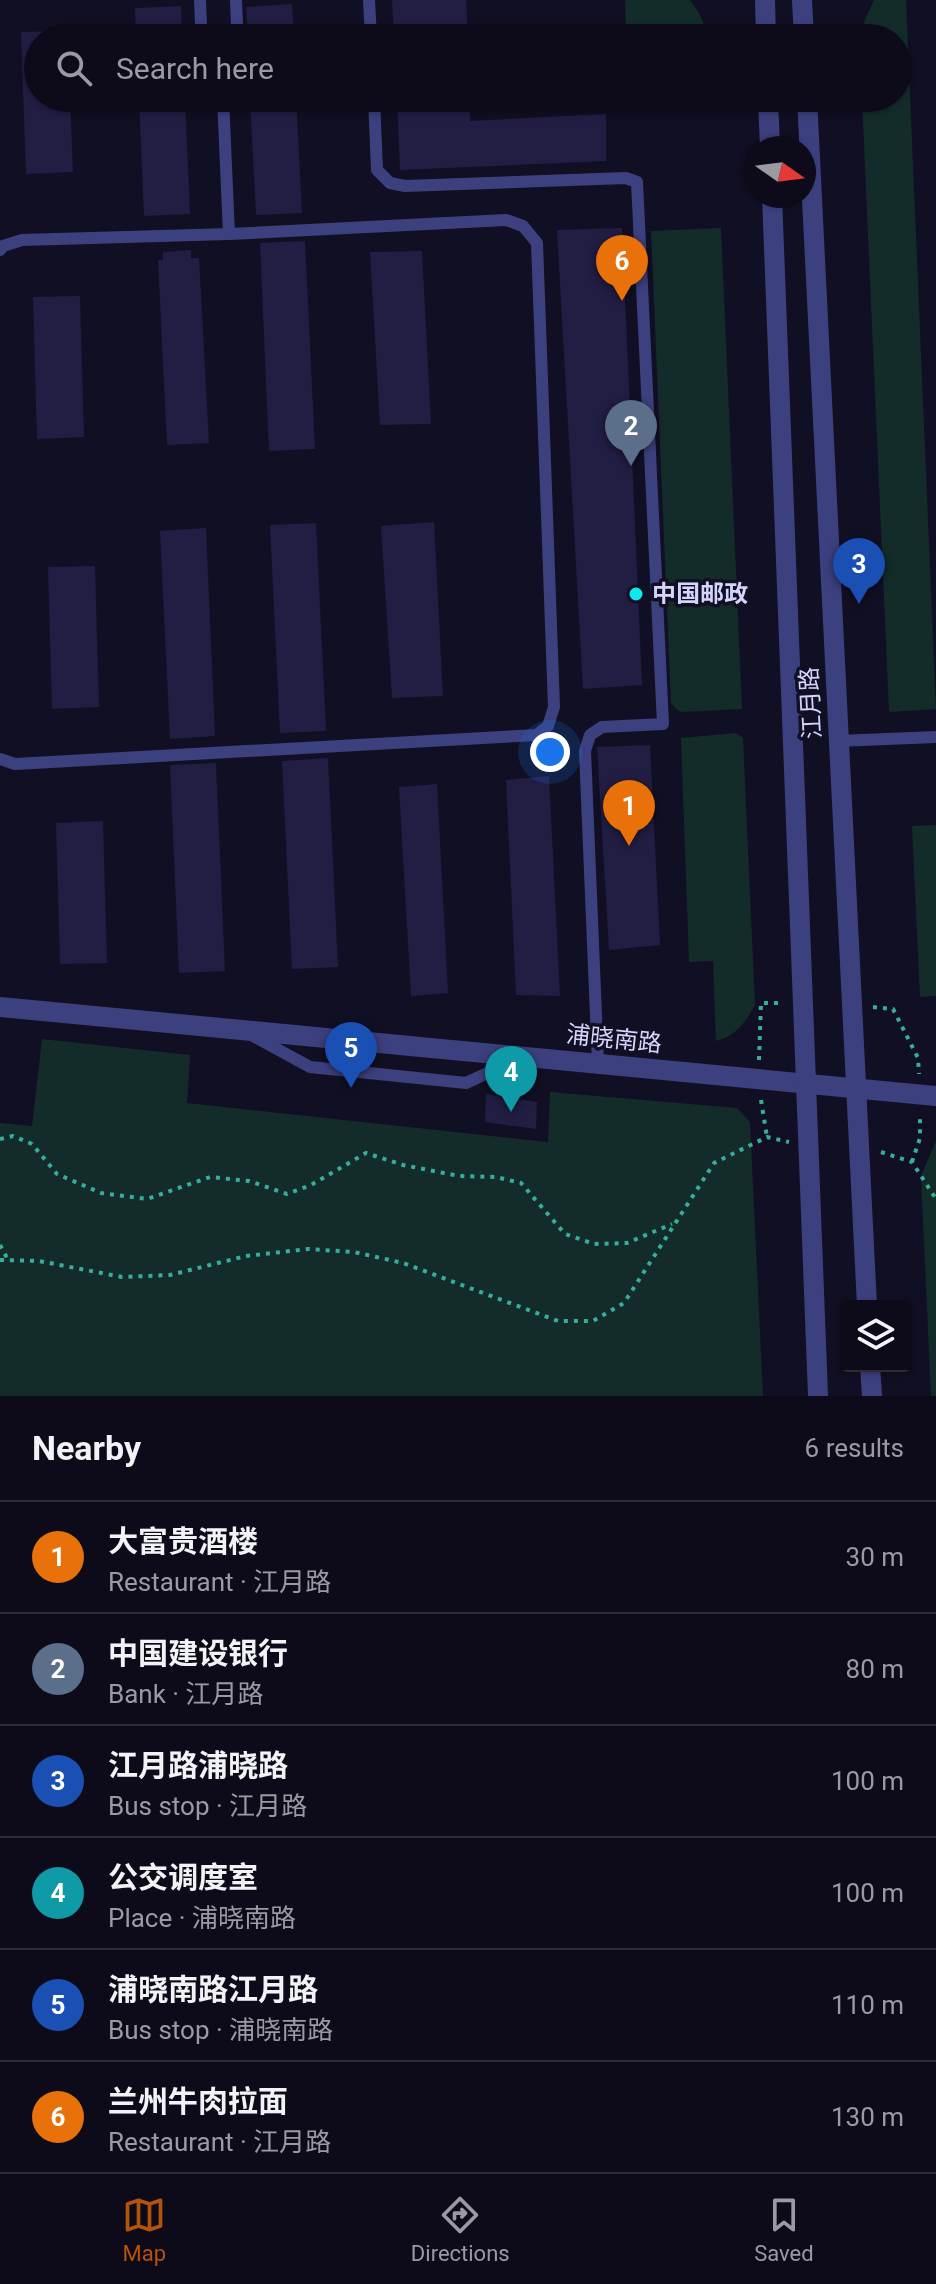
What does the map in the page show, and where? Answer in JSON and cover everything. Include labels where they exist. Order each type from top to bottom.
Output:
[{"type":"street","points":[[765,0],[766,24]]},
{"type":"street","points":[[802,0],[803,24]]},
{"type":"street","points":[[769,112],[770,136]]},
{"type":"street","name":"江月路","points":[[808,112],[867,1300]]},
{"type":"street","name":"江月路","points":[[772,208],[818,1396]]},
{"type":"street","name":"浦晓南路","points":[[0,1007],[936,1096]]},
{"type":"street","points":[[870,1372],[872,1396]]},
{"type":"lane","points":[[200,0],[201,24]]},
{"type":"lane","points":[[236,0],[237,24]]},
{"type":"lane","points":[[369,0],[370,24]]},
{"type":"lane","points":[[224,112],[229,234]]},
{"type":"lane","points":[[375,112],[377,170],[390,183],[405,186],[626,178],[637,182],[663,724],[602,727],[590,735],[585,751],[598,1064]]},
{"type":"lane","points":[[0,250],[3,246],[22,240],[229,234],[506,220],[523,226],[537,243],[554,707],[548,726],[537,735],[15,764],[0,759]]},
{"type":"lane","points":[[838,741],[936,737]]},
{"type":"lane","points":[[241,1030],[310,1067],[355,1073],[466,1083],[523,1057]]},
{"type":"path","points":[[0,1139],[13,1136],[32,1144],[57,1174],[101,1193],[147,1199],[210,1177],[249,1181],[287,1194],[311,1185],[366,1153],[417,1168],[521,1183],[565,1234],[594,1244],[627,1243],[675,1223]]},
{"type":"path","points":[[0,1260],[7,1258],[83,1268],[122,1277],[170,1275],[246,1256],[292,1250],[354,1252],[403,1263],[558,1321],[593,1321],[624,1303],[714,1163],[767,1137],[808,1146]]},
{"type":"path","points":[[858,1145],[912,1162],[936,1199]]},
{"type":"path","points":[[0,1245],[7,1258]]},
{"type":"green space","points":[[625,0],[690,0],[704,24],[626,24]]},
{"type":"green space","points":[[874,0],[906,0],[907,24],[864,22]]},
{"type":"green space","points":[[863,112],[911,112],[936,709],[889,712]]},
{"type":"green space","points":[[721,228],[742,709],[682,712],[671,703],[651,231]]},
{"type":"green space","points":[[736,733],[743,738],[755,1005],[740,1028],[716,1041],[713,961],[689,962],[681,738]]},
{"type":"green space","points":[[936,825],[936,996],[920,997],[912,826]]},
{"type":"green space","points":[[42,1039],[190,1055],[187,1103],[548,1142],[550,1092],[737,1108],[750,1122],[763,1396],[0,1396],[0,1123],[32,1126]]},
{"type":"green space","points":[[936,1141],[936,1396],[931,1396],[921,1176]]},
{"type":"building","points":[[392,0],[466,0],[467,24],[393,24]]},
{"type":"building","points":[[292,4],[293,24],[247,24],[246,7]]},
{"type":"building","points":[[181,6],[182,24],[136,24],[135,8]]},
{"type":"building","points":[[21,32],[24,32],[24,112],[71,112],[73,172],[26,174]]},
{"type":"building","points":[[140,112],[186,112],[190,214],[144,216]]},
{"type":"building","points":[[251,112],[297,112],[302,213],[256,215]]},
{"type":"building","points":[[398,112],[470,112],[470,121],[606,114],[606,161],[400,170]]},
{"type":"building","points":[[622,228],[642,685],[583,689],[557,230]]},
{"type":"building","points":[[305,241],[315,449],[269,451],[260,243]]},
{"type":"building","points":[[191,250],[191,258],[199,258],[209,443],[167,445],[158,260],[163,260],[163,252]]},
{"type":"building","points":[[422,251],[431,424],[380,425],[370,252]]},
{"type":"building","points":[[80,296],[84,437],[37,439],[33,297]]},
{"type":"building","points":[[434,522],[443,696],[392,698],[381,526]]},
{"type":"building","points":[[316,523],[326,731],[280,733],[270,525]]},
{"type":"building","points":[[206,528],[215,736],[170,739],[160,531]]},
{"type":"building","points":[[95,566],[99,707],[52,709],[48,567]]},
{"type":"building","points":[[650,745],[660,945],[609,950],[597,747]]},
{"type":"building","points":[[328,758],[338,967],[292,969],[282,761]]},
{"type":"building","points":[[216,763],[225,971],[179,973],[170,765]]},
{"type":"building","points":[[549,776],[560,996],[516,995],[506,780]]},
{"type":"building","points":[[437,784],[448,993],[411,996],[399,787]]},
{"type":"building","points":[[103,821],[107,963],[60,964],[56,823]]},
{"type":"building","points":[[486,1094],[537,1102],[536,1129],[485,1122]]},
{"type":"place","name":"兰州牛肉拉面","points":[[622,301]]},
{"type":"place","name":"中国建设银行","points":[[631,466]]},
{"type":"place","name":"中国邮政","points":[[636,594]]},
{"type":"place","name":"江月路浦晓路","points":[[859,604]]},
{"type":"place","name":"大富贵酒楼","points":[[629,846]]},
{"type":"place","name":"浦晓南路江月路","points":[[351,1088]]},
{"type":"place","name":"公交调度室","points":[[511,1112]]}]
